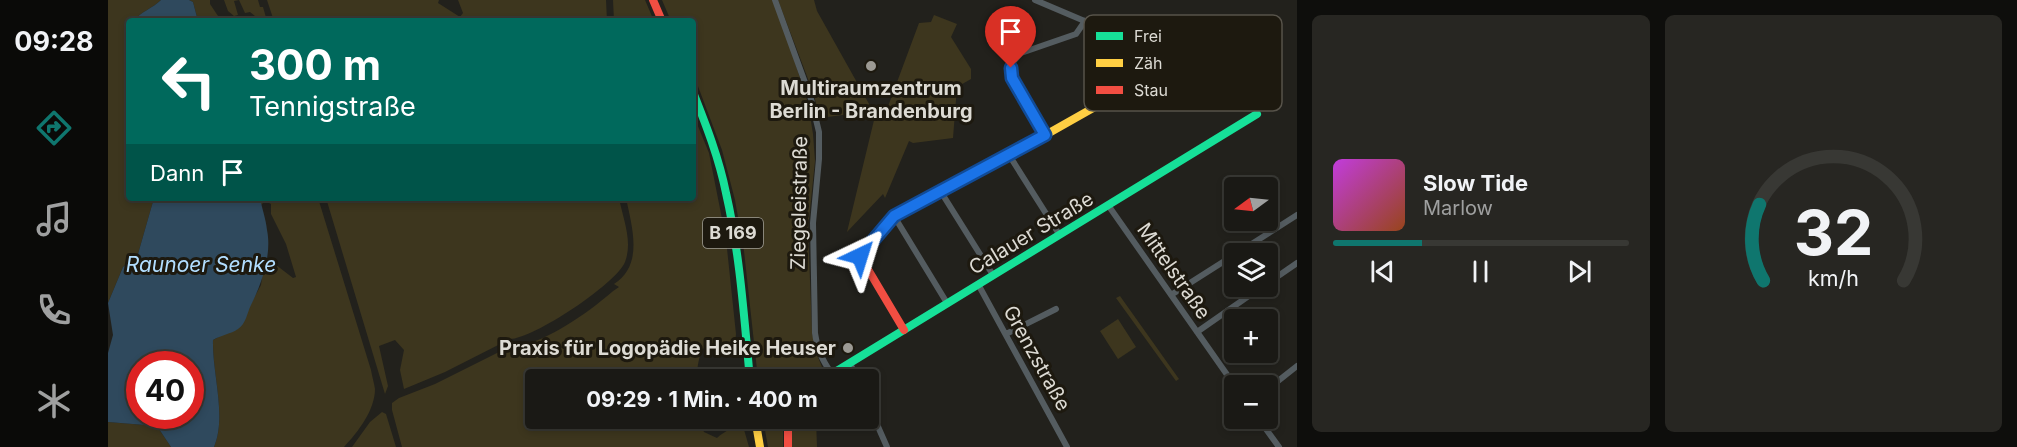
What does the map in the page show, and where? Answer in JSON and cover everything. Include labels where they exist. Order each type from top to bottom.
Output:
[{"type":"main road","points":[[653,0],[661,18]]},
{"type":"main road","name":"B 169","points":[[696,100],[716,152],[729,204],[749,369]]},
{"type":"main road","points":[[904,330],[860,256],[894,216],[1088,111]]},
{"type":"main road","name":"Calauer Straße","points":[[840,369],[1257,114]]},
{"type":"main road","points":[[757,429],[760,447]]},
{"type":"main road","points":[[788,429],[788,447]]},
{"type":"street","name":"Ziegeleistraße","points":[[775,0],[811,99],[819,132],[813,223],[815,333],[818,349],[829,369]]},
{"type":"street","points":[[1035,0],[1084,21]]},
{"type":"street","points":[[1045,135],[1012,78],[1011,68],[1015,57],[1021,53],[1076,34],[1084,22]]},
{"type":"street","points":[[1009,155],[1059,234]]},
{"type":"street","points":[[941,192],[993,275]]},
{"type":"street","name":"Mittelstraße","points":[[1108,206],[1227,375]]},
{"type":"street","points":[[1252,243],[1297,215]]},
{"type":"street","points":[[894,216],[947,303]]},
{"type":"street","points":[[1171,295],[1224,261]]},
{"type":"street","points":[[1278,276],[1297,263]]},
{"type":"street","name":"Grenzstraße","points":[[978,284],[1067,447]]},
{"type":"street","points":[[1197,332],[1247,297]]},
{"type":"street","points":[[1006,334],[1056,309]]},
{"type":"street","points":[[850,363],[852,369]]},
{"type":"street","points":[[1278,381],[1297,366]]},
{"type":"street","points":[[879,429],[887,447]]},
{"type":"street","points":[[1266,429],[1279,447]]},
{"type":"shaded area","points":[[108,0],[161,0],[137,18],[126,18],[126,201],[153,201],[138,254],[123,267],[108,303]]},
{"type":"shaded area","points":[[189,0],[210,0],[218,18],[197,18],[193,2]]},
{"type":"shaded area","points":[[224,0],[239,0],[234,1],[238,15],[234,16],[228,11]]},
{"type":"shaded area","points":[[239,0],[258,0],[266,18],[255,18],[250,12],[245,13]]},
{"type":"shaded area","points":[[267,0],[439,0],[438,3],[460,17],[463,13],[458,0],[606,0],[607,18],[273,18]]},
{"type":"shaded area","points":[[613,0],[645,0],[653,18],[614,18]]},
{"type":"shaded area","points":[[662,0],[775,0],[808,103],[813,134],[815,161],[808,229],[812,331],[822,369],[757,369],[744,251],[735,200],[722,150],[696,81],[696,18],[670,18]]},
{"type":"shaded area","points":[[778,0],[814,0],[817,11],[873,111],[820,118],[813,92]]},
{"type":"shaded area","points":[[934,15],[957,24],[951,37],[971,69],[971,79],[957,87],[953,138],[913,143],[909,141],[885,198],[883,194],[847,232],[875,116],[887,109],[919,23],[931,22]]},
{"type":"shaded area","points":[[696,121],[709,153],[726,239],[736,334],[734,352],[727,356],[719,349],[711,347],[710,342],[701,353],[698,369],[525,369],[525,429],[703,429],[704,432],[717,438],[730,429],[744,429],[749,447],[402,447],[392,403],[515,344],[524,344],[545,337],[579,317],[619,287],[614,284],[623,276],[633,256],[633,233],[627,201],[696,201]]},
{"type":"shaded area","points":[[265,201],[319,201],[371,370],[375,389],[372,405],[360,428],[344,447],[214,447],[218,435],[219,408],[213,340],[237,329],[261,285],[267,258],[293,278],[296,277],[286,244],[271,214],[271,204]]},
{"type":"shaded area","points":[[327,201],[620,201],[628,246],[625,262],[618,272],[591,296],[536,330],[510,339],[445,372],[404,389],[400,370],[404,350],[395,340],[379,346],[388,386],[385,394]]},
{"type":"shaded area","points":[[1120,296],[1179,379],[1176,381],[1116,298]]},
{"type":"shaded area","points":[[1118,319],[1136,347],[1118,359],[1100,331]]},
{"type":"shaded area","points":[[382,412],[386,414],[396,447],[352,447],[370,422]]},
{"type":"shaded area","points":[[108,422],[126,423],[126,429],[159,429],[171,447],[108,447]]},
{"type":"shaded area","points":[[765,429],[783,429],[783,447],[768,447]]},
{"type":"shaded area","points":[[792,429],[816,429],[817,447],[792,447]]},
{"type":"water","points":[[161,0],[189,0],[193,2],[197,18],[137,18]]},
{"type":"water","name":"Raunoer Senke","points":[[153,201],[261,201],[268,239],[267,258],[262,278],[241,327],[213,340],[219,408],[218,435],[214,447],[171,447],[159,429],[204,429],[204,351],[126,351],[126,423],[108,422],[108,353],[113,335],[108,303],[123,267],[138,254]]},
{"type":"traffic: fast","points":[[696,100],[716,154],[731,216],[749,369]]},
{"type":"traffic: fast","points":[[840,369],[1257,114]]},
{"type":"traffic: slow","points":[[1033,142],[1088,111]]},
{"type":"traffic: slow","points":[[757,429],[760,447]]},
{"type":"traffic: jam","points":[[653,0],[661,18]]},
{"type":"traffic: jam","points":[[904,330],[860,256],[894,216],[1033,142]]},
{"type":"traffic: jam","points":[[788,429],[788,447]]},
{"type":"place","name":"Multiraumzentrum Berlin - Brandenburg","points":[[871,66]]},
{"type":"place","name":"Praxis für Logopädie Heike Heuser","points":[[848,348]]},
{"type":"route","points":[[860,256],[894,216],[1045,135],[1012,78],[1011,68]]}]
